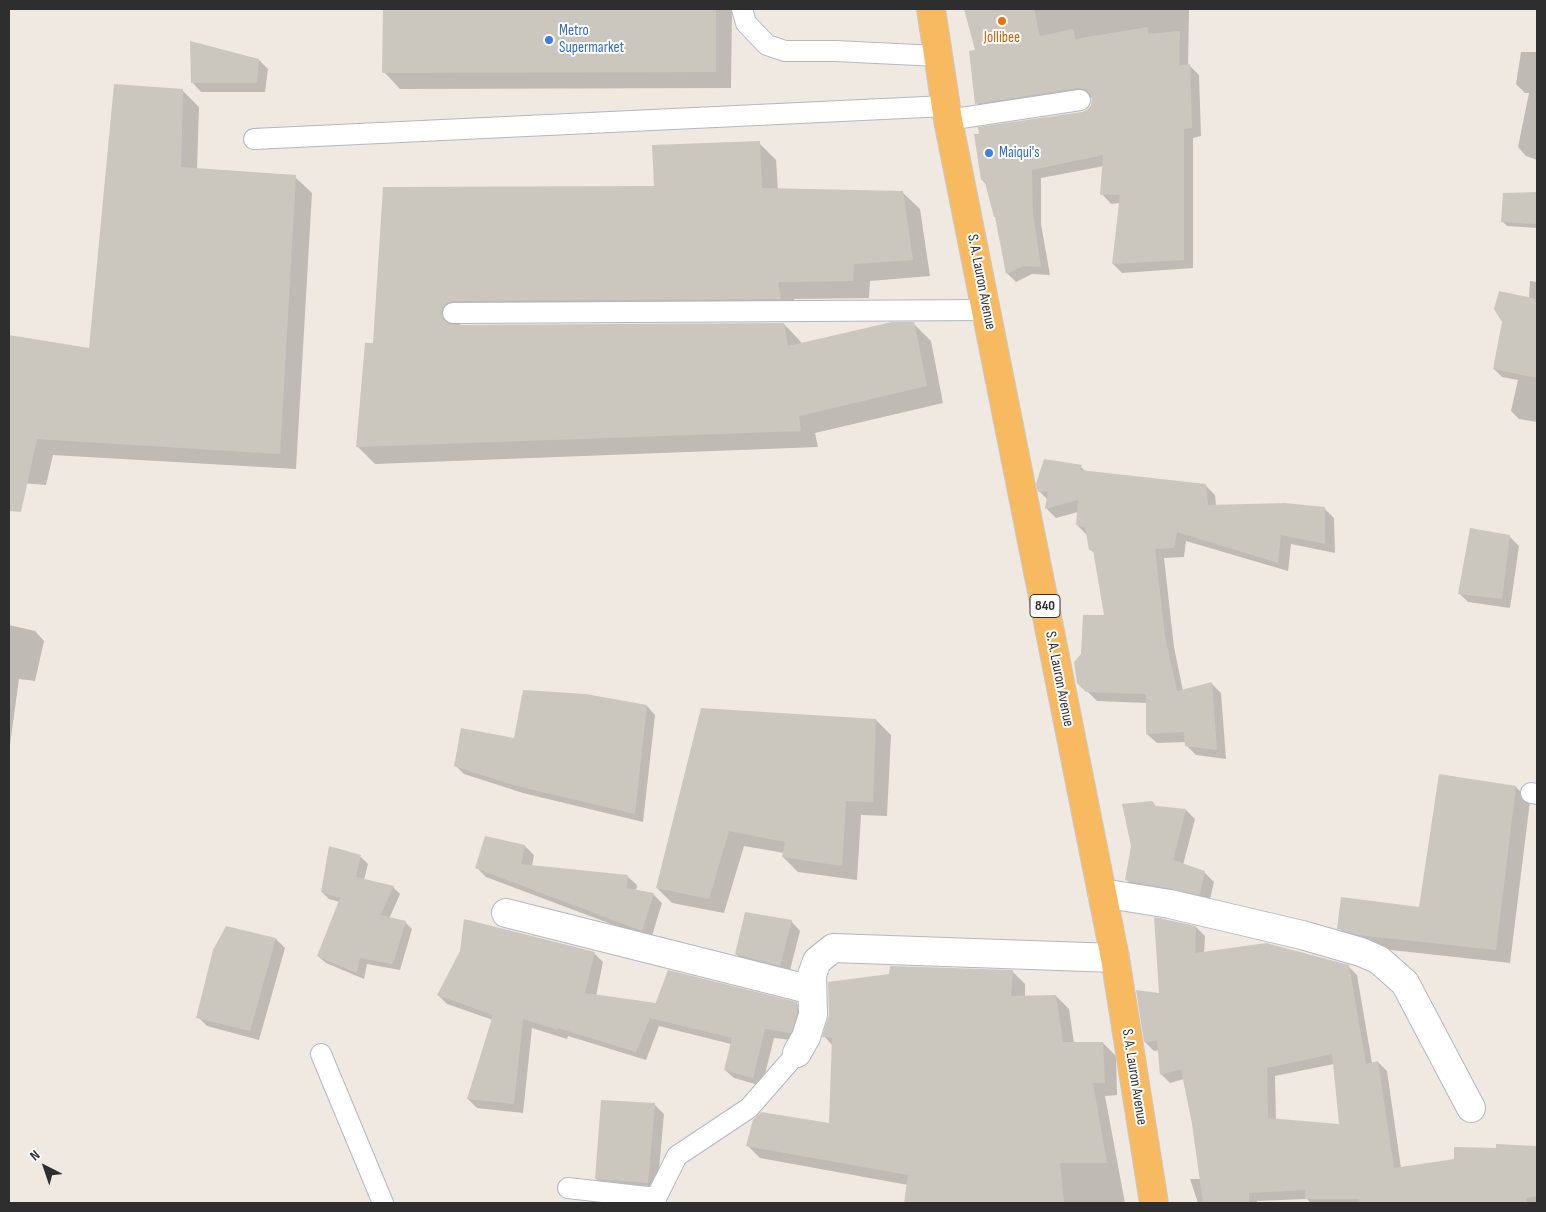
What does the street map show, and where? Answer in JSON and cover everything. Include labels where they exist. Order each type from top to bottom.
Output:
[{"type":"highway","name":"S. A. Lauron Avenue","points":[[931,9],[947,113],[1115,958],[1154,1203]]},
{"type":"street","points":[[1102,893],[1170,904],[1302,935],[1361,952],[1380,960],[1406,983],[1471,1108]]},
{"type":"street","points":[[506,913],[812,990]]},
{"type":"street","points":[[797,1053],[806,1037],[813,1016],[812,975],[817,961],[833,948],[1115,958]]},
{"type":"lane","points":[[742,9],[746,24],[767,45],[785,51],[836,50],[938,56]]},
{"type":"lane","points":[[254,138],[947,113],[1080,100]]},
{"type":"lane","points":[[453,313],[986,310]]},
{"type":"lane","points":[[568,1188],[656,1198],[677,1156],[748,1108],[797,1053]]},
{"type":"lane","points":[[321,1054],[383,1203]]},
{"type":"building","name":"Metro Supermarket","points":[[383,9],[716,9],[716,72],[382,73]]},
{"type":"building","points":[[964,9],[1034,9],[1040,36],[1074,29],[1075,39],[1148,27],[1148,34],[1180,31],[1179,66],[1190,64],[1192,128],[1184,129],[1184,260],[1112,264],[1120,195],[1100,195],[1103,155],[1032,170],[1033,214],[1041,267],[1023,266],[1006,274],[995,217],[984,179],[981,180],[974,134],[979,134],[978,127],[1082,112],[1091,105],[1092,98],[1085,89],[1078,88],[975,104],[969,51],[975,50]]},
{"type":"building","points":[[190,41],[259,59],[257,83],[191,83]]},
{"type":"building","points":[[114,84],[183,89],[181,167],[296,175],[280,454],[37,439],[21,512],[9,511],[9,335],[89,348]]},
{"type":"building","points":[[760,141],[762,188],[903,191],[913,260],[854,264],[853,281],[778,282],[781,299],[453,301],[443,307],[441,313],[443,319],[453,325],[784,323],[788,346],[892,322],[914,322],[927,386],[799,416],[801,431],[356,447],[365,343],[373,343],[383,187],[654,186],[652,145]]},
{"type":"building","points":[[1537,192],[1537,224],[1501,222],[1503,193]]},
{"type":"building","points":[[1499,291],[1537,299],[1537,378],[1493,369],[1502,322],[1494,309]]},
{"type":"building","points":[[1044,459],[1082,465],[1080,470],[1206,484],[1208,505],[1285,503],[1325,507],[1325,544],[1281,535],[1278,563],[1177,532],[1174,548],[1155,549],[1165,636],[1177,691],[1212,682],[1217,750],[1185,746],[1184,732],[1146,734],[1146,694],[1086,692],[1077,683],[1074,662],[1081,654],[1083,615],[1104,615],[1093,550],[1089,550],[1085,527],[1076,525],[1078,500],[1045,509],[1048,491],[1038,492],[1036,484]]},
{"type":"building","points":[[1470,528],[1510,535],[1502,599],[1458,594]]},
{"type":"building","points":[[523,690],[586,694],[647,705],[635,814],[513,785],[454,766],[461,728],[514,738]]},
{"type":"building","points":[[701,708],[876,719],[873,802],[846,801],[842,866],[782,857],[785,842],[729,831],[709,899],[656,888]]},
{"type":"building","points":[[1439,774],[1516,786],[1496,950],[1358,935],[1337,929],[1341,897],[1419,907]]},
{"type":"building","points":[[1152,801],[1156,806],[1186,809],[1173,860],[1205,871],[1200,895],[1125,880],[1131,846],[1122,804]]},
{"type":"building","points":[[485,836],[525,845],[521,864],[628,875],[627,888],[654,893],[642,931],[475,868]]},
{"type":"building","points":[[329,846],[361,855],[356,877],[394,886],[380,915],[406,921],[393,964],[360,958],[357,973],[317,956],[340,898],[321,892]]},
{"type":"building","points":[[745,912],[792,920],[780,966],[735,954]]},
{"type":"building","points":[[1154,917],[1196,926],[1195,953],[1266,943],[1349,965],[1366,1064],[1378,1061],[1394,1168],[1454,1159],[1454,1147],[1496,1148],[1496,1144],[1537,1146],[1537,1196],[1526,1198],[1526,1203],[1360,1203],[1359,1199],[1305,1199],[1305,1190],[1249,1193],[1249,1203],[1203,1203],[1192,1124],[1181,1069],[1160,1075],[1157,1041],[1144,1042],[1136,990],[1159,993]],"holes":[[[1332,1054],[1339,1124],[1268,1118],[1267,1068]]]},
{"type":"building","points":[[464,919],[595,952],[585,993],[656,1003],[636,1052],[523,1019],[514,1104],[467,1099],[493,1015],[437,995],[460,951]]},
{"type":"building","points":[[226,926],[276,938],[250,1031],[196,1018],[213,950]]},
{"type":"building","points":[[890,966],[1013,970],[1011,996],[1056,995],[1063,1042],[1103,1042],[1105,1083],[1093,1083],[1107,1163],[1060,1163],[1064,1203],[904,1203],[908,1175],[746,1146],[753,1120],[761,1112],[829,1123],[832,1038],[822,1037],[829,1015],[828,982],[889,974]]},
{"type":"building","points":[[668,970],[797,1002],[797,1013],[791,1033],[765,1029],[753,1078],[724,1070],[732,1038],[650,1018]]},
{"type":"building","points":[[601,1100],[655,1103],[648,1183],[595,1179]]},
{"type":"place","name":"Jollibee","points":[[1002,21]]},
{"type":"place","name":"Metro Supermarket","points":[[549,40]]},
{"type":"place","name":"Maiqui's","points":[[989,153]]}]
